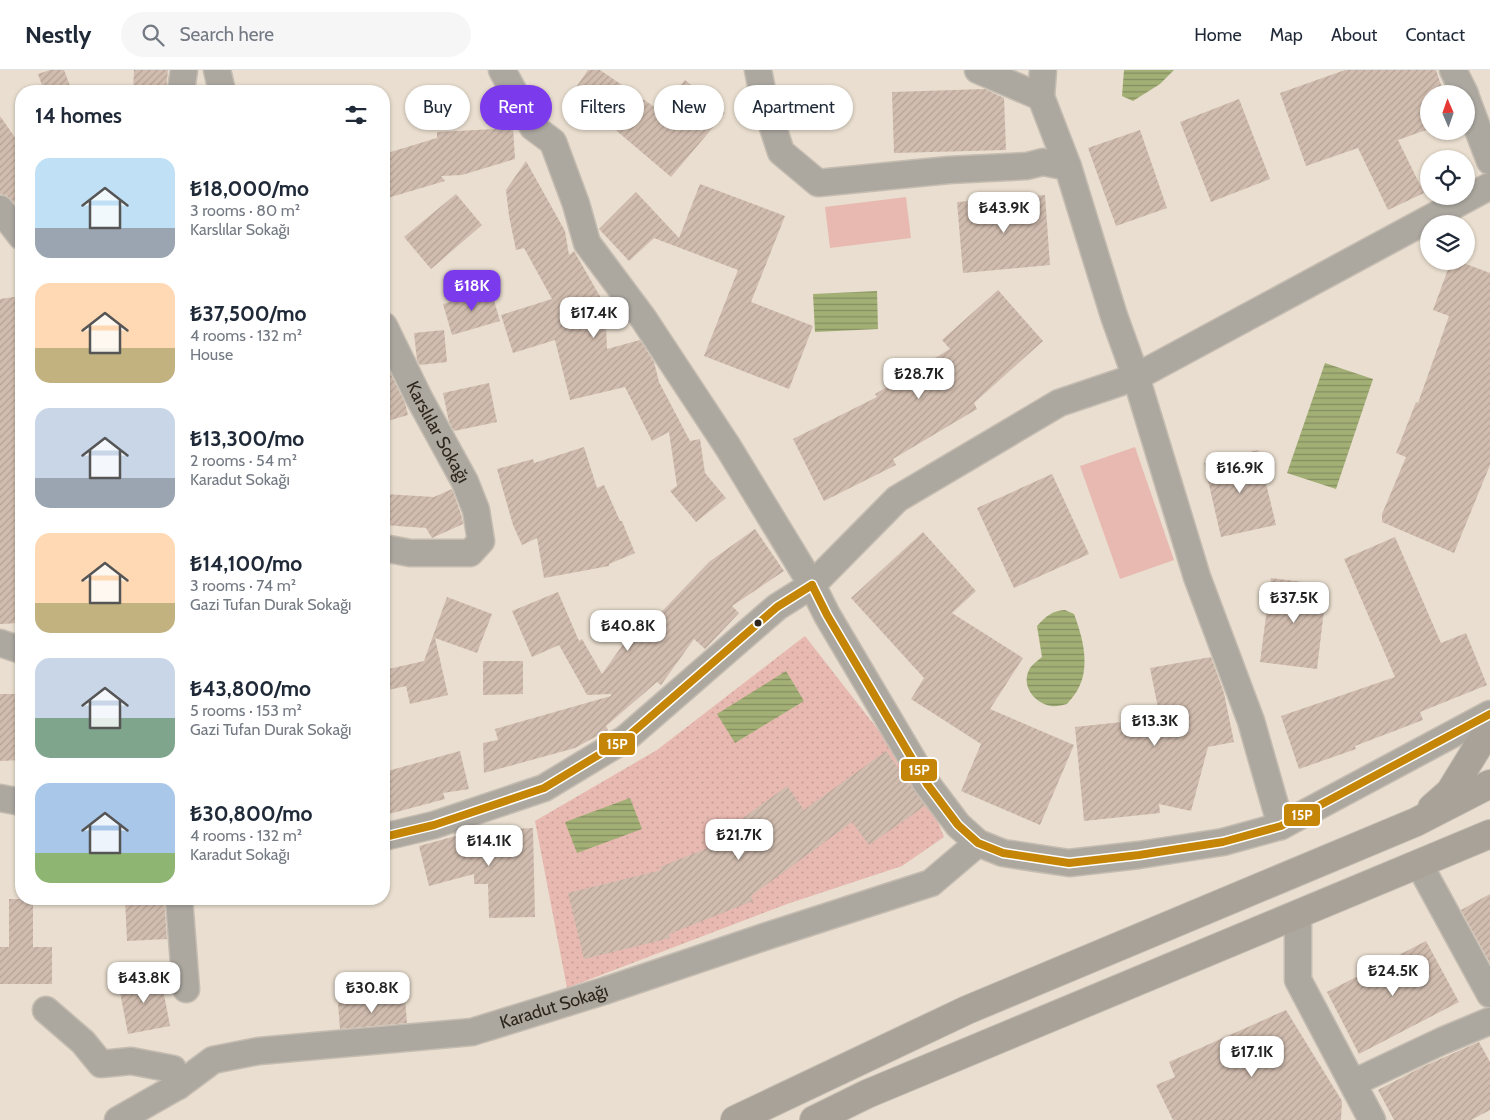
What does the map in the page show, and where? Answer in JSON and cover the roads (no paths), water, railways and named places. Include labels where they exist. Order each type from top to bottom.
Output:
[{"type":"highway","points":[[1416,822],[1450,792],[1490,726]]},
{"type":"highway","points":[[735,1120],[967,1010],[1416,822],[1490,784]]},
{"type":"highway","points":[[814,1120],[867,1094],[1490,834]]},
{"type":"highway","points":[[841,1120],[867,1094]]},
{"type":"street","points":[[182,85],[184,70]]},
{"type":"street","points":[[217,70],[221,85]]},
{"type":"street","points":[[502,70],[533,127],[553,142],[576,204],[586,243],[642,318],[723,439],[812,585],[827,615],[927,784],[958,825],[978,843],[1004,853],[1069,863],[1139,855],[1222,842],[1281,826],[1490,714]]},
{"type":"street","points":[[758,70],[764,100],[781,152],[818,183],[949,170],[1027,166],[1043,162],[1068,167]]},
{"type":"street","points":[[978,70],[1041,97]]},
{"type":"street","points":[[1043,70],[1041,97],[1068,167],[1114,316],[1136,377],[1197,577],[1251,721],[1281,826]]},
{"type":"street","points":[[1453,70],[1460,85]]},
{"type":"street","points":[[1475,122],[1490,161]]},
{"type":"street","points":[[390,836],[434,825],[544,788],[625,738],[777,607],[812,585],[897,499],[1059,403],[1136,377],[1490,186]]},
{"type":"street","points":[[0,209],[15,228]]},
{"type":"street","name":"Karslılar Sokağı","points":[[390,338],[419,398],[464,482],[476,510],[481,542],[470,553],[410,553],[390,549]]},
{"type":"street","points":[[0,643],[15,648]]},
{"type":"street","points":[[0,798],[15,801]]},
{"type":"street","name":"Karadut Sokağı","points":[[118,1120],[178,1086],[212,1060],[259,1051],[472,1032],[604,991],[931,883],[978,843]]},
{"type":"street","points":[[1419,864],[1490,994]]},
{"type":"street","points":[[179,905],[186,989]]},
{"type":"street","points":[[1298,914],[1298,980],[1372,1120]]},
{"type":"street","points":[[46,1010],[83,1042],[101,1064],[131,1061],[173,1070],[178,1086]]},
{"type":"street","points":[[1353,1083],[1442,1041],[1490,1021]]}]
